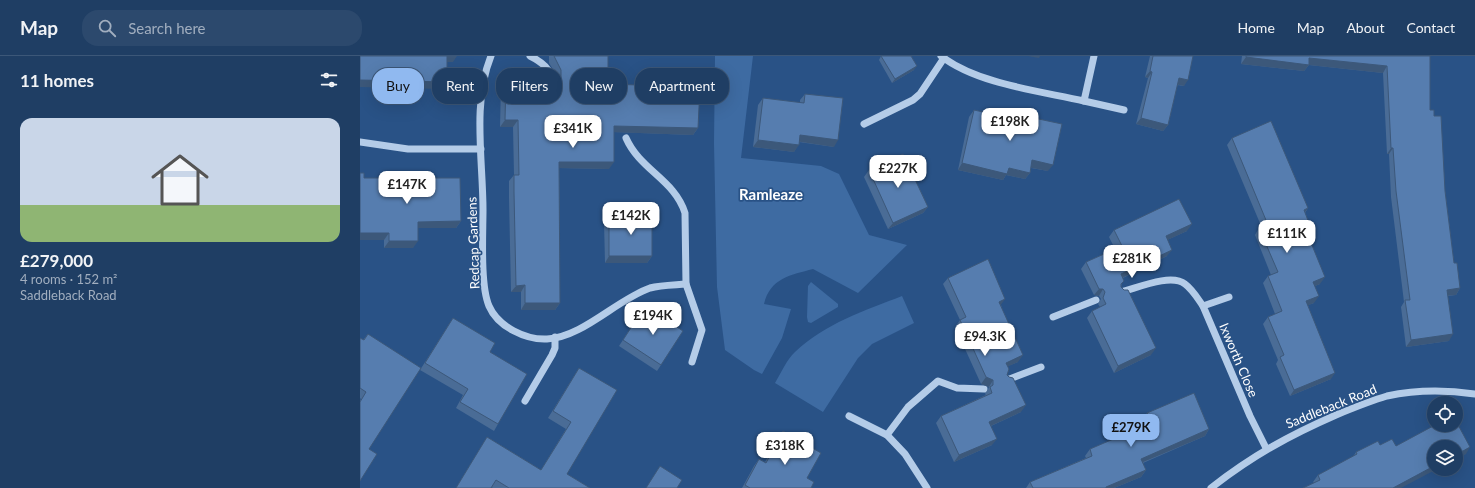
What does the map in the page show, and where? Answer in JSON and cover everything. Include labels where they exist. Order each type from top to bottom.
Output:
[{"type":"street","name":"Redcap Gardens","points":[[491,56],[485,73],[480,124],[482,149],[484,279],[489,306],[493,314],[508,328],[526,336],[547,339],[581,327],[626,300],[651,288],[686,284]]},
{"type":"street","points":[[530,56],[548,68]]},
{"type":"street","points":[[864,124],[913,100],[920,94],[943,57],[952,64],[978,77],[1124,110]]},
{"type":"street","points":[[1084,101],[1093,59]]},
{"type":"street","points":[[626,138],[635,155],[677,195],[685,213],[686,284],[702,330],[702,336],[692,362]]},
{"type":"street","points":[[360,142],[408,149],[482,149]]},
{"type":"street","name":"Ixworth Close","points":[[1122,292],[1165,280],[1174,280],[1184,283],[1203,306],[1250,416],[1266,448]]},
{"type":"street","points":[[1203,306],[1229,297]]},
{"type":"street","points":[[1053,317],[1096,300]]},
{"type":"street","points":[[525,401],[552,355],[555,348],[555,337]]},
{"type":"street","points":[[1006,380],[1041,367]]},
{"type":"street","points":[[887,435],[908,407],[938,381],[957,388],[984,389]]},
{"type":"street","name":"Saddleback Road","points":[[1211,488],[1266,448],[1322,422],[1388,396],[1451,391],[1475,394]]},
{"type":"street","points":[[849,416],[887,435],[906,456],[927,488]]},
{"type":"shaded area","points":[[715,56],[753,56],[741,158],[821,166],[839,174],[869,235],[907,245],[858,293],[813,269],[789,276],[776,283],[767,295],[764,304],[791,309],[782,338],[762,374],[725,350],[717,287],[714,104],[729,104],[729,68],[715,68]]},
{"type":"shaded area","points":[[811,282],[838,304],[838,307],[811,323],[808,322],[807,317],[808,286]]},
{"type":"shaded area","points":[[902,296],[914,323],[872,344],[858,358],[823,412],[775,383],[792,355],[806,342],[819,333],[846,319]]},
{"type":"building","points":[[360,56],[447,56],[447,68],[432,68],[432,82],[424,81],[424,68],[372,68],[372,80],[360,80]]},
{"type":"building","points":[[554,56],[608,56],[608,68],[570,68],[570,104],[627,104],[627,85],[635,85],[635,104],[699,104],[698,128],[614,126],[614,162],[559,162],[560,303],[525,303],[525,285],[516,286],[514,175],[519,175],[518,120],[505,120],[505,104],[562,104],[562,68],[560,68]]},
{"type":"building","points":[[881,56],[911,56],[917,66],[895,79]]},
{"type":"building","points":[[1153,56],[1193,56],[1188,80],[1179,78],[1168,125],[1141,118],[1152,72],[1150,71]]},
{"type":"building","points":[[1246,56],[1430,56],[1430,110],[1434,110],[1434,116],[1441,116],[1445,191],[1454,263],[1457,263],[1460,288],[1447,290],[1453,334],[1411,340],[1405,300],[1410,300],[1396,191],[1393,148],[1391,148],[1387,66],[1309,58],[1309,65]]},
{"type":"building","points":[[805,94],[843,98],[838,140],[800,135],[799,145],[758,140],[763,98],[804,103]]},
{"type":"building","points":[[974,110],[1019,120],[1020,115],[1062,124],[1053,165],[1032,160],[1030,173],[1009,168],[1007,174],[962,163]]},
{"type":"building","points":[[1271,121],[1308,208],[1304,210],[1312,231],[1307,233],[1325,277],[1313,282],[1319,296],[1306,301],[1335,373],[1294,390],[1280,357],[1284,355],[1268,317],[1282,311],[1268,276],[1278,272],[1259,228],[1268,225],[1232,138]]},
{"type":"building","points":[[903,154],[928,207],[893,223],[869,170]]},
{"type":"building","points":[[360,173],[364,173],[364,178],[460,178],[461,221],[418,222],[418,241],[389,241],[389,233],[360,233]]},
{"type":"building","points":[[1179,199],[1192,224],[1166,236],[1172,250],[1121,274],[1124,281],[1121,284],[1121,287],[1124,290],[1128,290],[1156,348],[1118,366],[1092,311],[1106,304],[1103,298],[1105,292],[1103,289],[1099,289],[1086,262],[1122,246],[1114,230]]},
{"type":"building","points":[[652,215],[652,256],[609,256],[609,216]]},
{"type":"building","points":[[988,259],[1005,299],[999,302],[1023,355],[1006,363],[1009,369],[1007,375],[1013,378],[1026,405],[989,422],[997,439],[959,455],[941,416],[992,393],[990,387],[993,385],[993,380],[986,377],[960,320],[966,317],[948,278]]},
{"type":"building","points":[[645,306],[683,331],[661,365],[623,340]]},
{"type":"building","points":[[453,318],[495,343],[490,352],[527,374],[498,424],[460,402],[468,389],[425,363]]},
{"type":"building","points":[[368,334],[421,368],[369,449],[377,454],[360,481],[360,402],[366,392],[360,388],[360,338],[364,340]]},
{"type":"building","points":[[579,368],[617,390],[567,474],[590,488],[509,488],[496,480],[491,488],[456,488],[487,437],[541,470],[571,422],[553,411]]},
{"type":"building","points":[[1194,393],[1209,429],[1141,459],[1146,470],[1106,488],[1033,488],[1030,482],[1092,456],[1090,449],[1125,434],[1122,426],[1148,415],[1147,413]]},
{"type":"building","points":[[1427,429],[1427,432],[1462,432],[1470,447],[1463,451],[1463,440],[1427,440],[1427,470],[1393,488],[1303,488],[1320,480],[1318,475],[1357,454],[1356,452],[1378,441],[1380,445],[1392,439],[1396,446]]},
{"type":"building","points":[[783,431],[821,453],[807,478],[814,482],[811,488],[750,488],[745,485],[759,459],[766,463]]},
{"type":"building","points":[[660,466],[682,480],[677,488],[646,488]]},
{"type":"district","name":"Ramleaze","points":[[771,195]]}]
